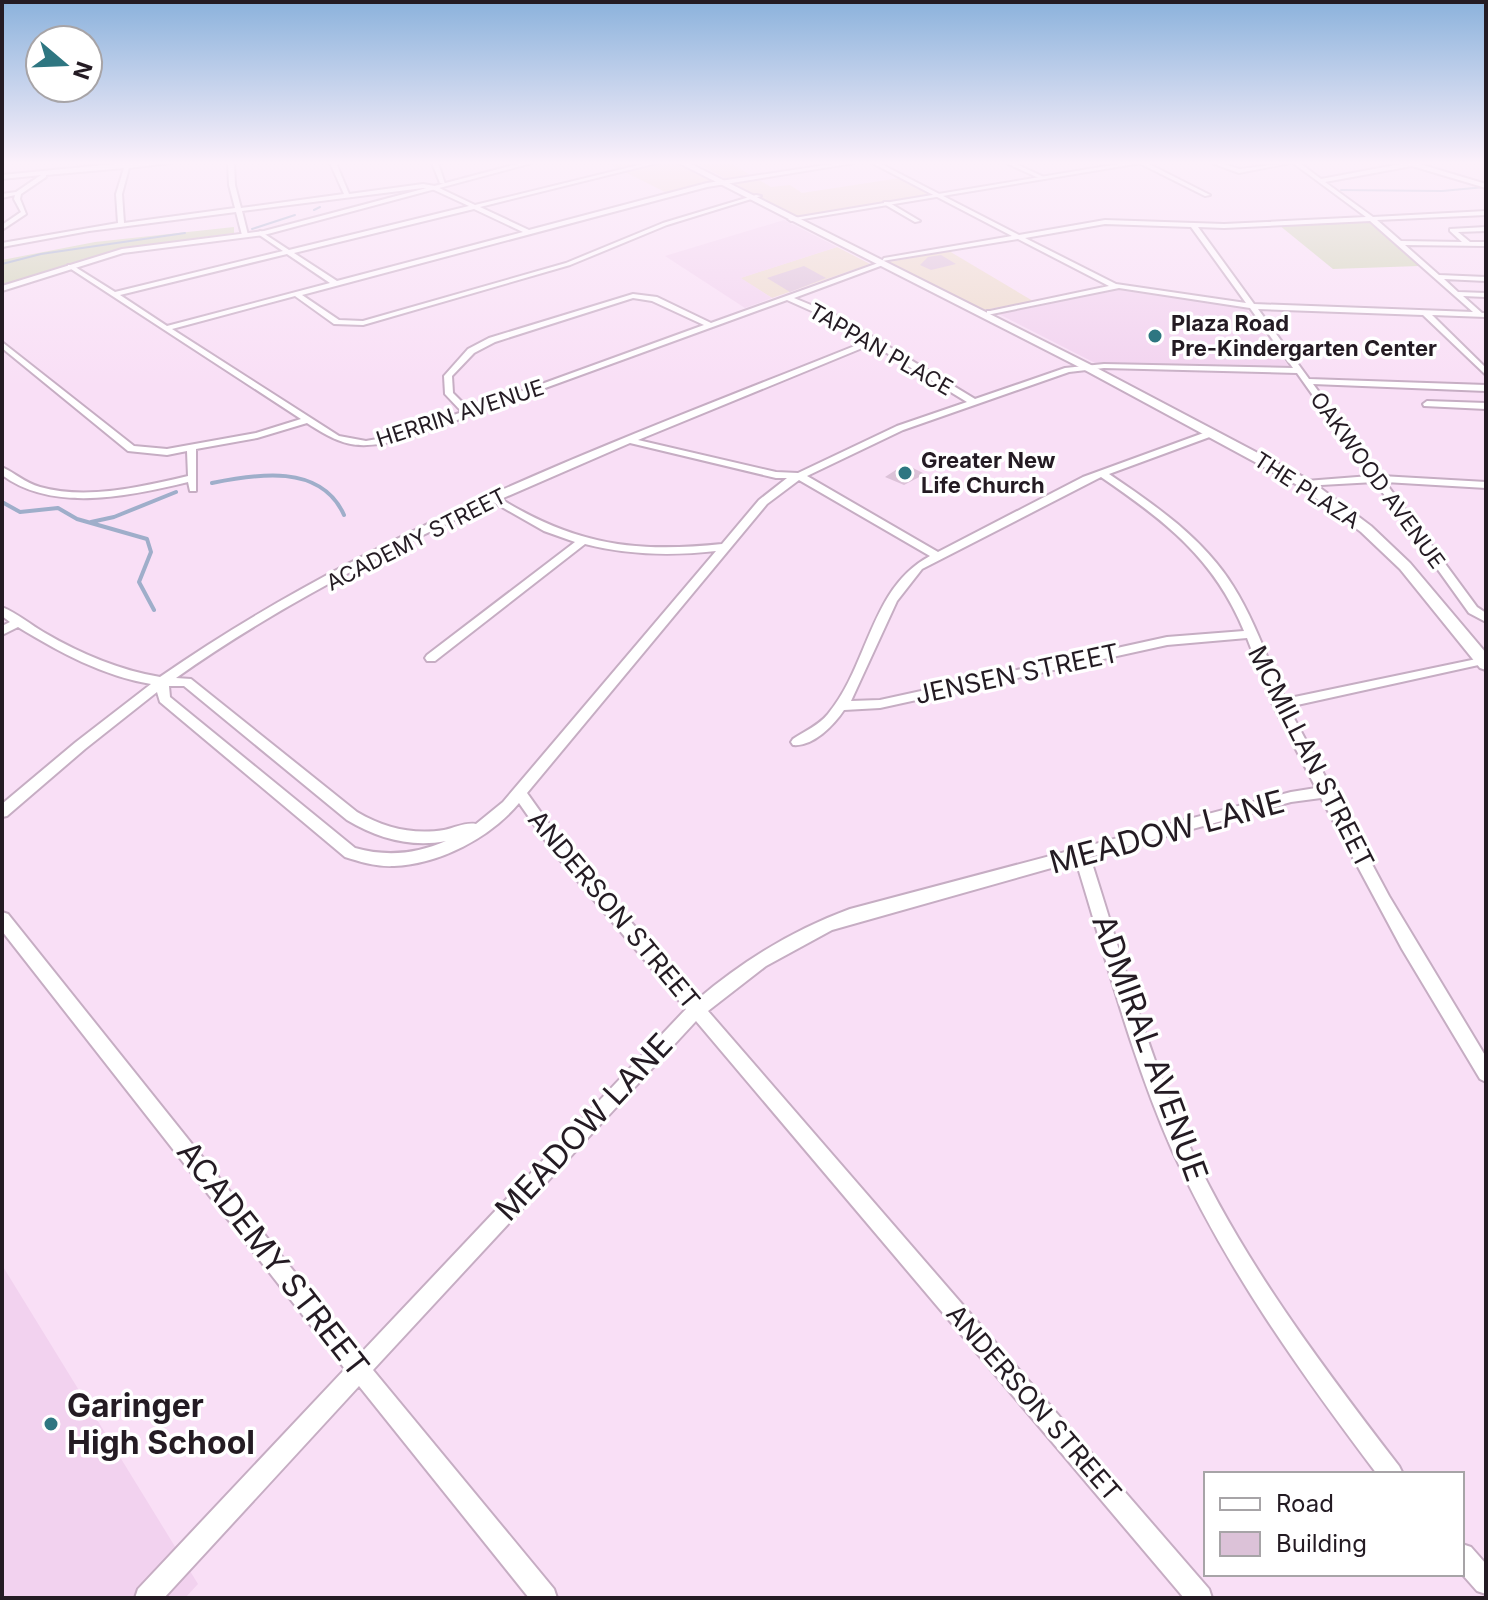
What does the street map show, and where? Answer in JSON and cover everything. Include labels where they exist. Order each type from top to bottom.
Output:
[{"type":"main road","name":"THE PLAZA","points":[[834,238],[1087,367],[1306,484],[1366,529],[1405,566],[1484,662]]},
{"type":"main road","name":"THE PLAZA","points":[[882,262],[1084,360],[1087,367]]},
{"type":"street","points":[[2,245],[46,238]]},
{"type":"street","points":[[2,289],[70,266],[145,246],[221,238]]},
{"type":"street","points":[[267,238],[335,283]]},
{"type":"street","points":[[115,294],[347,238]]},
{"type":"street","points":[[167,328],[507,238]]},
{"type":"street","points":[[296,294],[337,322],[363,323],[568,264],[632,238]]},
{"type":"street","name":"HERRIN AVENUE","points":[[70,266],[341,440],[366,444],[402,437],[882,262],[1014,238]]},
{"type":"street","points":[[1019,238],[1115,286],[1251,306],[1483,315]]},
{"type":"street","name":"OAKWOOD AVENUE","points":[[1202,238],[1378,480],[1483,617]]},
{"type":"street","points":[[1393,238],[1483,315]]},
{"type":"street","points":[[1461,238],[1470,245]]},
{"type":"street","points":[[1399,243],[1486,244]]},
{"type":"street","points":[[1439,277],[1486,279]]},
{"type":"street","points":[[990,313],[1115,286]]},
{"type":"street","points":[[468,413],[452,398],[447,381],[453,367],[471,351],[498,338],[639,293],[710,325]]},
{"type":"street","points":[[1459,294],[1486,295]]},
{"type":"street","name":"TAPPAN PLACE","points":[[788,298],[830,316],[973,402]]},
{"type":"street","points":[[1425,313],[1486,373]]},
{"type":"street","name":"ACADEMY STREET","points":[[2,812],[163,684],[246,627],[421,532],[493,498],[873,341]]},
{"type":"street","points":[[2,344],[126,447],[149,452],[191,448],[278,431],[308,420]]},
{"type":"street","name":"ANDERSON STREET","points":[[1200,1598],[559,849],[519,793],[771,494],[800,476],[900,428],[1068,370],[1087,367],[1298,371]]},
{"type":"street","points":[[1305,381],[1486,388]]},
{"type":"street","points":[[1427,404],[1484,409]]},
{"type":"street","points":[[798,742],[826,723],[841,706],[901,584],[937,556],[1101,473],[1212,433]]},
{"type":"street","points":[[632,441],[776,475],[800,476],[937,556]]},
{"type":"street","points":[[2,470],[13,482],[28,488],[105,493],[143,490],[192,483],[191,448]]},
{"type":"street","name":"MCMILLAN STREET","points":[[1101,473],[1168,520],[1203,554],[1230,590],[1279,705],[1325,792],[1407,942],[1486,1073]]},
{"type":"street","points":[[1306,484],[1378,480],[1486,485]]},
{"type":"street","points":[[493,498],[541,528],[581,542],[648,552],[725,547]]},
{"type":"street","points":[[431,658],[581,542]]},
{"type":"street","points":[[2,611],[72,654],[163,684],[187,682],[352,816],[373,829],[402,837],[441,836],[498,815]]},
{"type":"street","points":[[2,631],[18,622]]},
{"type":"street","name":"JENSEN STREET","points":[[841,706],[880,704],[1167,641],[1250,634]]},
{"type":"street","points":[[1279,705],[1484,662]]},
{"type":"street","points":[[163,684],[164,699],[335,844],[358,856],[383,861],[436,851],[473,834],[498,815],[519,793]]},
{"type":"street","name":"MEADOW LANE","points":[[147,1598],[697,1010],[760,960],[800,935],[832,922],[1291,797],[1325,792]]},
{"type":"street","name":"ADMIRAL AVENUE","points":[[1082,855],[1159,1089],[1197,1181],[1250,1275],[1319,1378],[1390,1472]]},
{"type":"street","name":"ACADEMY STREET","points":[[2,919],[545,1598]]},
{"type":"street","points":[[1464,1558],[1486,1582]]},
{"type":"shaded area","points":[[726,238],[819,238],[837,247],[741,278],[772,298],[745,308],[665,256]]},
{"type":"shaded area","points":[[837,247],[870,264],[772,298],[740,278]]},
{"type":"shaded area","points":[[949,251],[1033,301],[979,311],[889,262]]},
{"type":"shaded area","name":"Plaza Road Pre-Kindergarten Center","points":[[1126,288],[1245,307],[1290,368],[1097,364],[999,314]]},
{"type":"shaded area","name":"Garinger High School","points":[[2,1265],[198,1584],[185,1598],[2,1598]]},
{"type":"green space","points":[[135,238],[200,238],[118,249],[2,285],[2,260]]},
{"type":"green space","points":[[1295,238],[1388,238],[1419,266],[1333,269]]},
{"type":"building","points":[[941,255],[956,264],[931,270],[920,265],[928,257]]},
{"type":"building","points":[[804,266],[826,278],[790,292],[767,278]]},
{"type":"building","name":"Greater New Life Church","points":[[905,464],[925,474],[904,485],[885,477]]},
{"type":"waterway","points":[[2,264],[41,254],[153,238]]},
{"type":"waterway","points":[[212,483],[267,475],[304,480],[334,498],[344,515]]},
{"type":"waterway","points":[[91,522],[114,517],[176,492]]},
{"type":"waterway","points":[[2,502],[20,512],[58,508],[77,519],[147,539],[151,552],[139,582],[154,610]]},
{"type":"place","name":"Plaza Road Pre-Kindergarten Center","points":[[1155,336]]},
{"type":"place","name":"Greater New Life Church","points":[[905,473]]},
{"type":"place","name":"Garinger High School","points":[[51,1424]]}]
